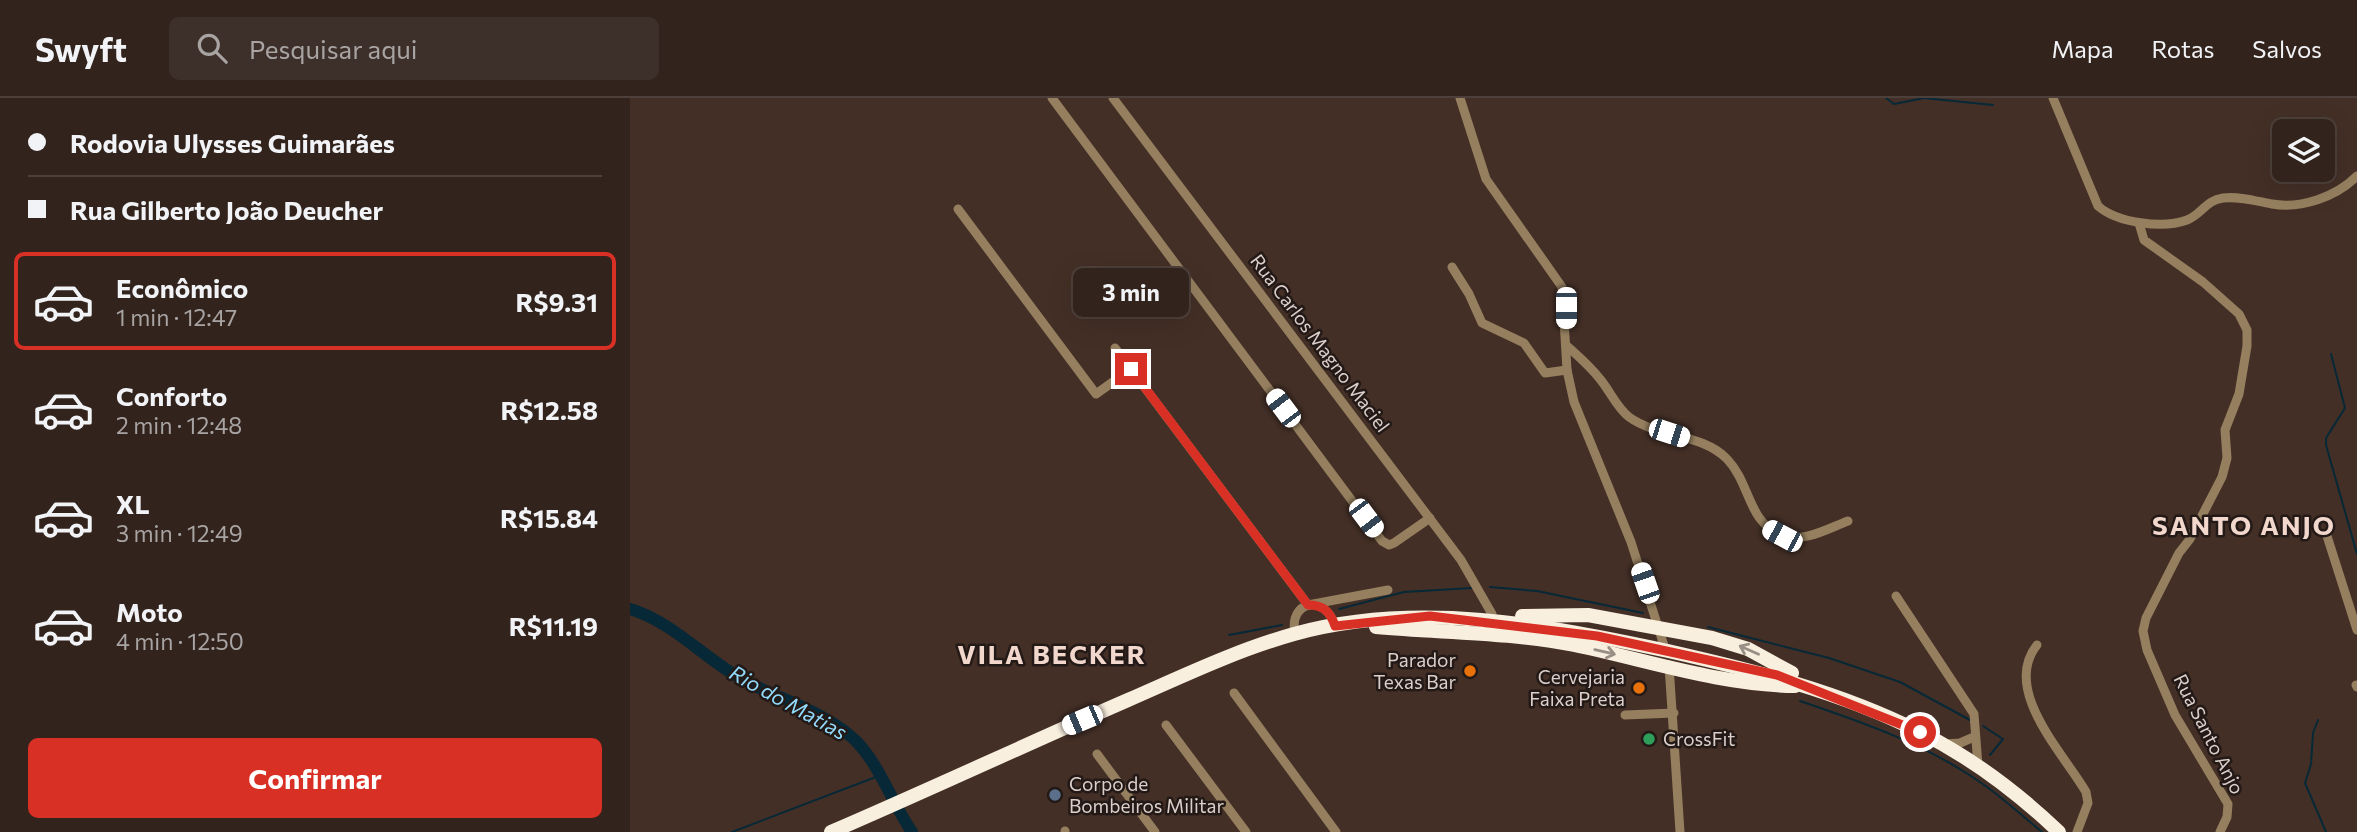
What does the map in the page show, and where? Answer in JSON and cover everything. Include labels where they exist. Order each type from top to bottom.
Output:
[{"type":"highway","points":[[831,832],[1219,661],[1295,634],[1339,625],[1430,616],[1588,615],[1660,628],[1748,649],[1790,673],[1825,685],[1853,703]]},
{"type":"highway","points":[[1430,616],[1547,628],[1756,670],[1810,686],[1943,744],[1979,768],[2059,832]]},
{"type":"highway","points":[[1339,625],[1511,636],[1572,645],[1742,683],[1810,686]]},
{"type":"street","points":[[1052,98],[1382,541],[1389,545],[1394,543],[1430,518]]},
{"type":"street","name":"Rua Carlos Magno Maciel","points":[[1114,98],[1430,518],[1476,581],[1492,614]]},
{"type":"street","points":[[1460,98],[1486,179],[1513,221],[1561,283],[1565,302],[1567,370],[1574,402],[1631,542],[1670,667],[1680,832]]},
{"type":"street","points":[[2053,98],[2098,206],[2139,223],[2185,221],[2210,202],[2220,198],[2281,205],[2304,203],[2335,192],[2357,176]]},
{"type":"street","points":[[958,209],[1096,394],[1131,369]]},
{"type":"street","name":"Rua Santo Anjo","points":[[2139,223],[2144,240],[2203,282],[2239,314],[2247,330],[2239,394],[2225,430],[2225,470],[2190,539],[2179,553],[2146,618],[2143,631],[2147,650],[2175,715],[2228,804],[2229,812],[2220,832]]},
{"type":"street","points":[[1452,267],[1486,327],[1524,343],[1545,373],[1567,370]]},
{"type":"street","points":[[1566,345],[1594,371],[1631,418],[1704,445],[1727,459],[1763,525],[1782,536],[1797,538],[1848,521]]},
{"type":"street","points":[[1115,348],[1308,605],[1322,607],[1339,625]]},
{"type":"street","points":[[2327,536],[2357,630]]},
{"type":"street","points":[[1295,634],[1294,620],[1297,612],[1308,605],[1388,590]]},
{"type":"street","points":[[1896,597],[1974,714],[1977,725],[1974,737],[1979,768]]},
{"type":"street","points":[[2037,645],[2028,664],[2029,697],[2036,716],[2086,792],[2088,803],[2077,832]]},
{"type":"street","points":[[1234,694],[1336,832]]},
{"type":"street","points":[[1625,715],[1674,713]]},
{"type":"street","points":[[1166,725],[1246,832]]},
{"type":"street","points":[[1943,744],[1960,743],[1974,737]]},
{"type":"street","points":[[1097,754],[1155,832]]},
{"type":"waterway","points":[[1886,98],[1894,104],[1924,98],[1993,105]]},
{"type":"waterway","points":[[2331,354],[2345,408],[2326,438],[2326,445],[2357,554]]},
{"type":"waterway","points":[[1490,587],[1537,591],[1643,613]]},
{"type":"waterway","points":[[1339,609],[1404,592],[1472,588]]},
{"type":"waterway","name":"Rio do Matias","points":[[630,609],[673,630],[738,677],[815,713],[843,730],[865,751],[912,832]]},
{"type":"waterway","points":[[1229,635],[1282,625]]},
{"type":"waterway","points":[[1708,627],[1829,658],[1900,682],[1970,720]]},
{"type":"waterway","points":[[1800,701],[1873,727],[1943,759],[1987,787],[2042,832]]},
{"type":"waterway","points":[[2318,720],[2313,733],[2311,764],[2305,783],[2326,832]]},
{"type":"waterway","points":[[1983,726],[2003,739],[1990,755]]},
{"type":"waterway","points":[[732,832],[881,775]]},
{"type":"place","name":"Parador Texas Bar","points":[[1470,671]]},
{"type":"place","name":"Cervejaria Faixa Preta","points":[[1639,688]]},
{"type":"place","name":"CrossFit","points":[[1649,739]]},
{"type":"place","name":"Corpo de Bombeiros Militar","points":[[1055,795]]},
{"type":"district","name":"SANTO ANJO","points":[[2244,526]]},
{"type":"district","name":"VILA BECKER","points":[[1052,655]]},
{"type":"route","points":[[1131,369],[1308,605],[1316,605],[1328,611],[1335,626],[1430,616],[1597,636],[1777,675],[1920,732]]}]
